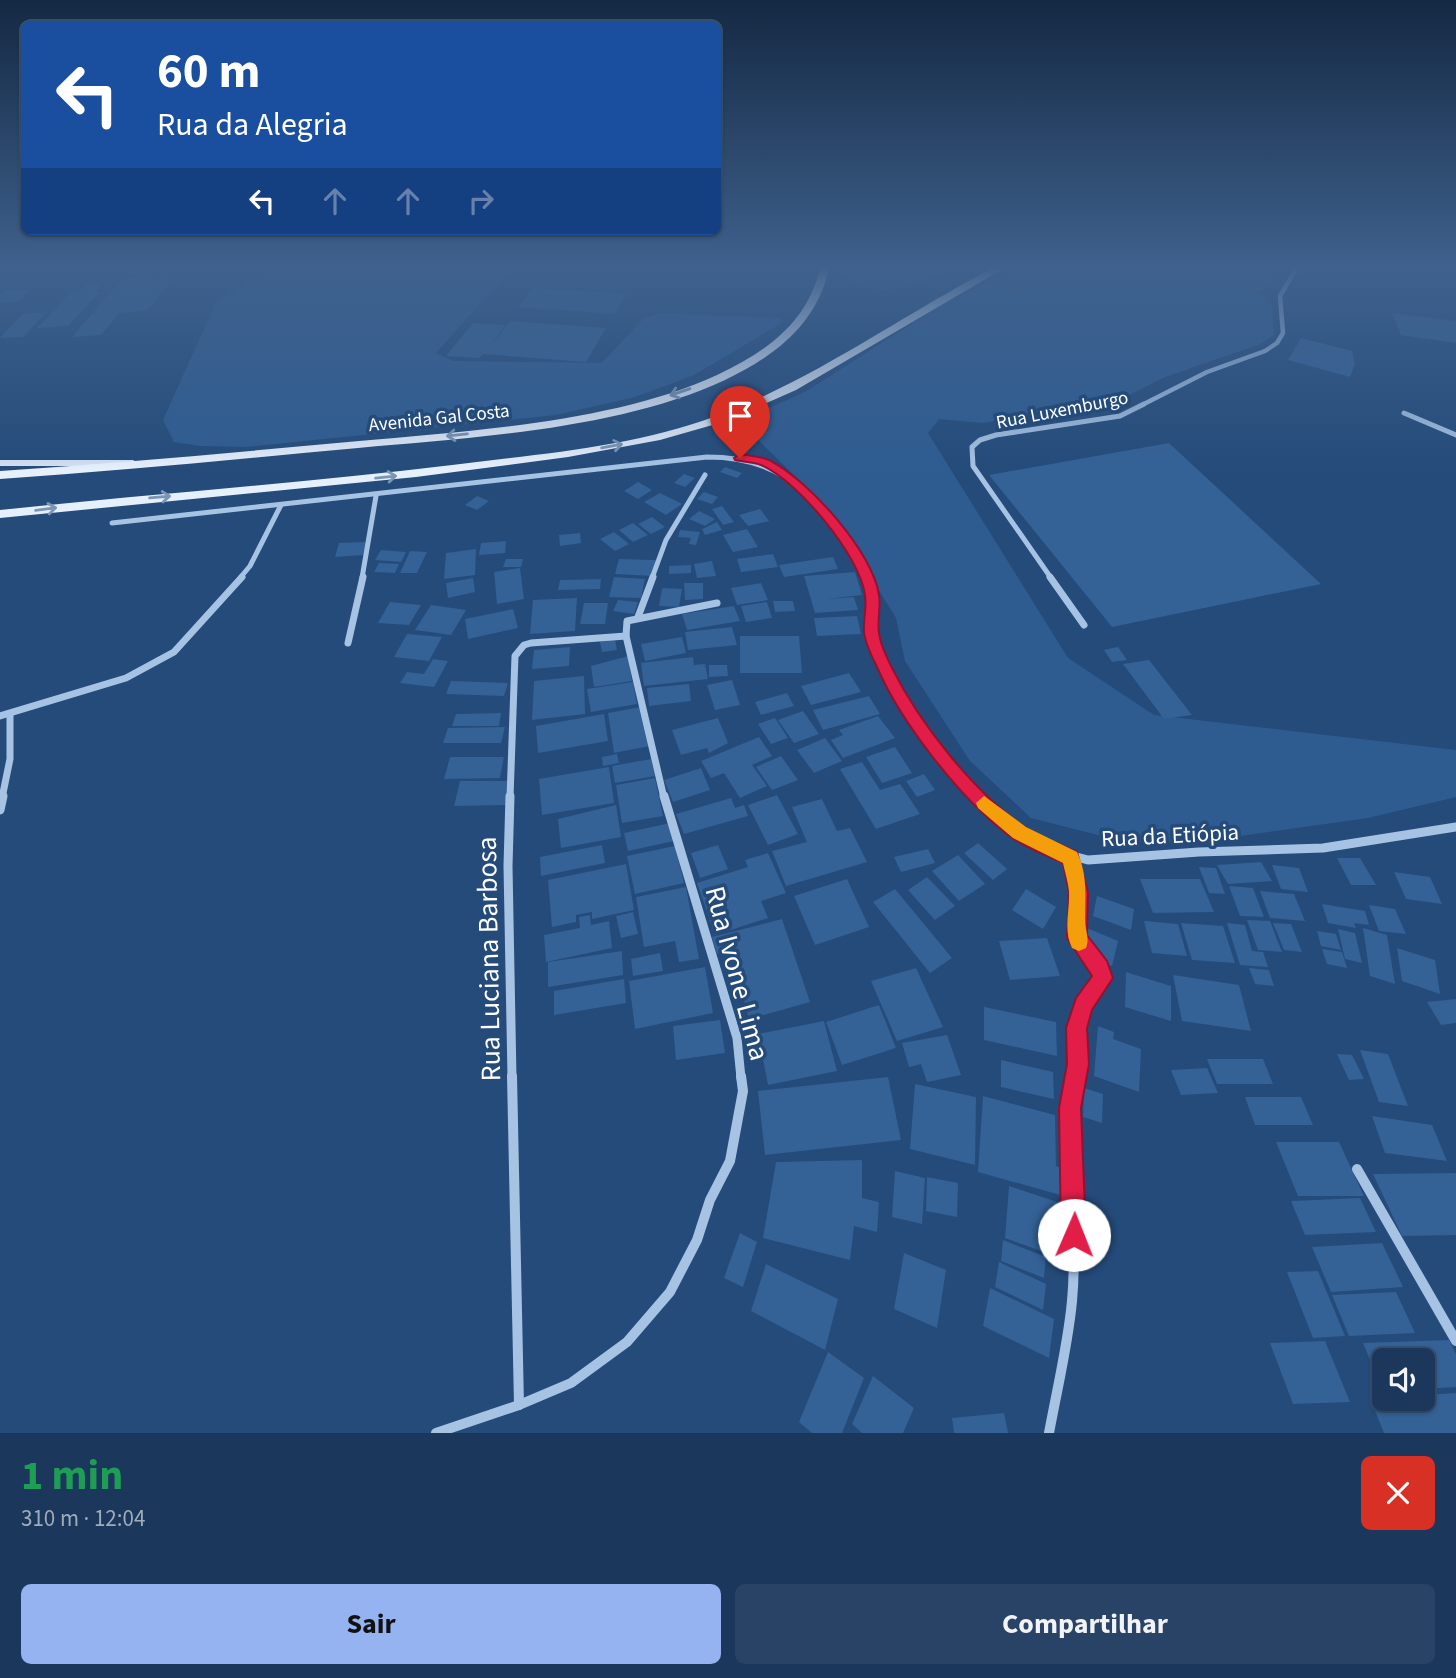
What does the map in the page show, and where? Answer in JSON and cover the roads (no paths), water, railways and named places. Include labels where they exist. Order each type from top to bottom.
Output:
[{"type":"main road","name":"Avenida Gal Costa","points":[[0,463],[159,464],[513,429],[590,417],[642,404],[719,377],[774,345],[783,336]]},
{"type":"main road","points":[[0,514],[410,474],[577,452],[675,433],[755,406],[798,387],[879,336]]},
{"type":"main road","points":[[0,475],[159,464]]},
{"type":"street","name":"Rua Luxemburgo","points":[[1084,625],[973,466],[972,447],[980,440],[996,435],[1120,416],[1207,372],[1265,351],[1278,343],[1282,336]]},
{"type":"street","points":[[1404,413],[1456,435]]},
{"type":"street","name":"Rua da Etiópia","points":[[112,523],[727,456],[765,462],[780,470],[817,504],[866,574],[872,595],[871,634],[885,668],[925,735],[973,792],[1019,833],[1071,858],[1140,859],[1198,852],[1306,850],[1456,827]]},
{"type":"street","points":[[638,617],[666,540],[705,475]]},
{"type":"street","points":[[348,643],[367,559],[376,496]]},
{"type":"street","points":[[0,716],[126,678],[174,652],[224,599],[250,566],[281,505]]},
{"type":"street","points":[[626,636],[627,621],[638,617],[717,603]]},
{"type":"street","name":"Rua Ivone Lima","points":[[436,1433],[519,1405],[571,1383],[615,1350],[652,1316],[670,1292],[697,1240],[710,1200],[730,1161],[743,1091],[737,1038],[668,813],[626,636]]},
{"type":"street","name":"Rua Luciana Barbosa","points":[[519,1405],[508,866],[515,656],[524,645],[531,643],[626,636]]},
{"type":"street","points":[[0,810],[10,760],[10,715]]},
{"type":"street","points":[[1049,1433],[1072,1301],[1074,1196],[1070,1108],[1078,1064],[1077,1028],[1083,1005],[1102,978],[1100,968],[1077,938],[1078,892],[1071,858]]},
{"type":"street","points":[[1357,1169],[1456,1341]]}]
